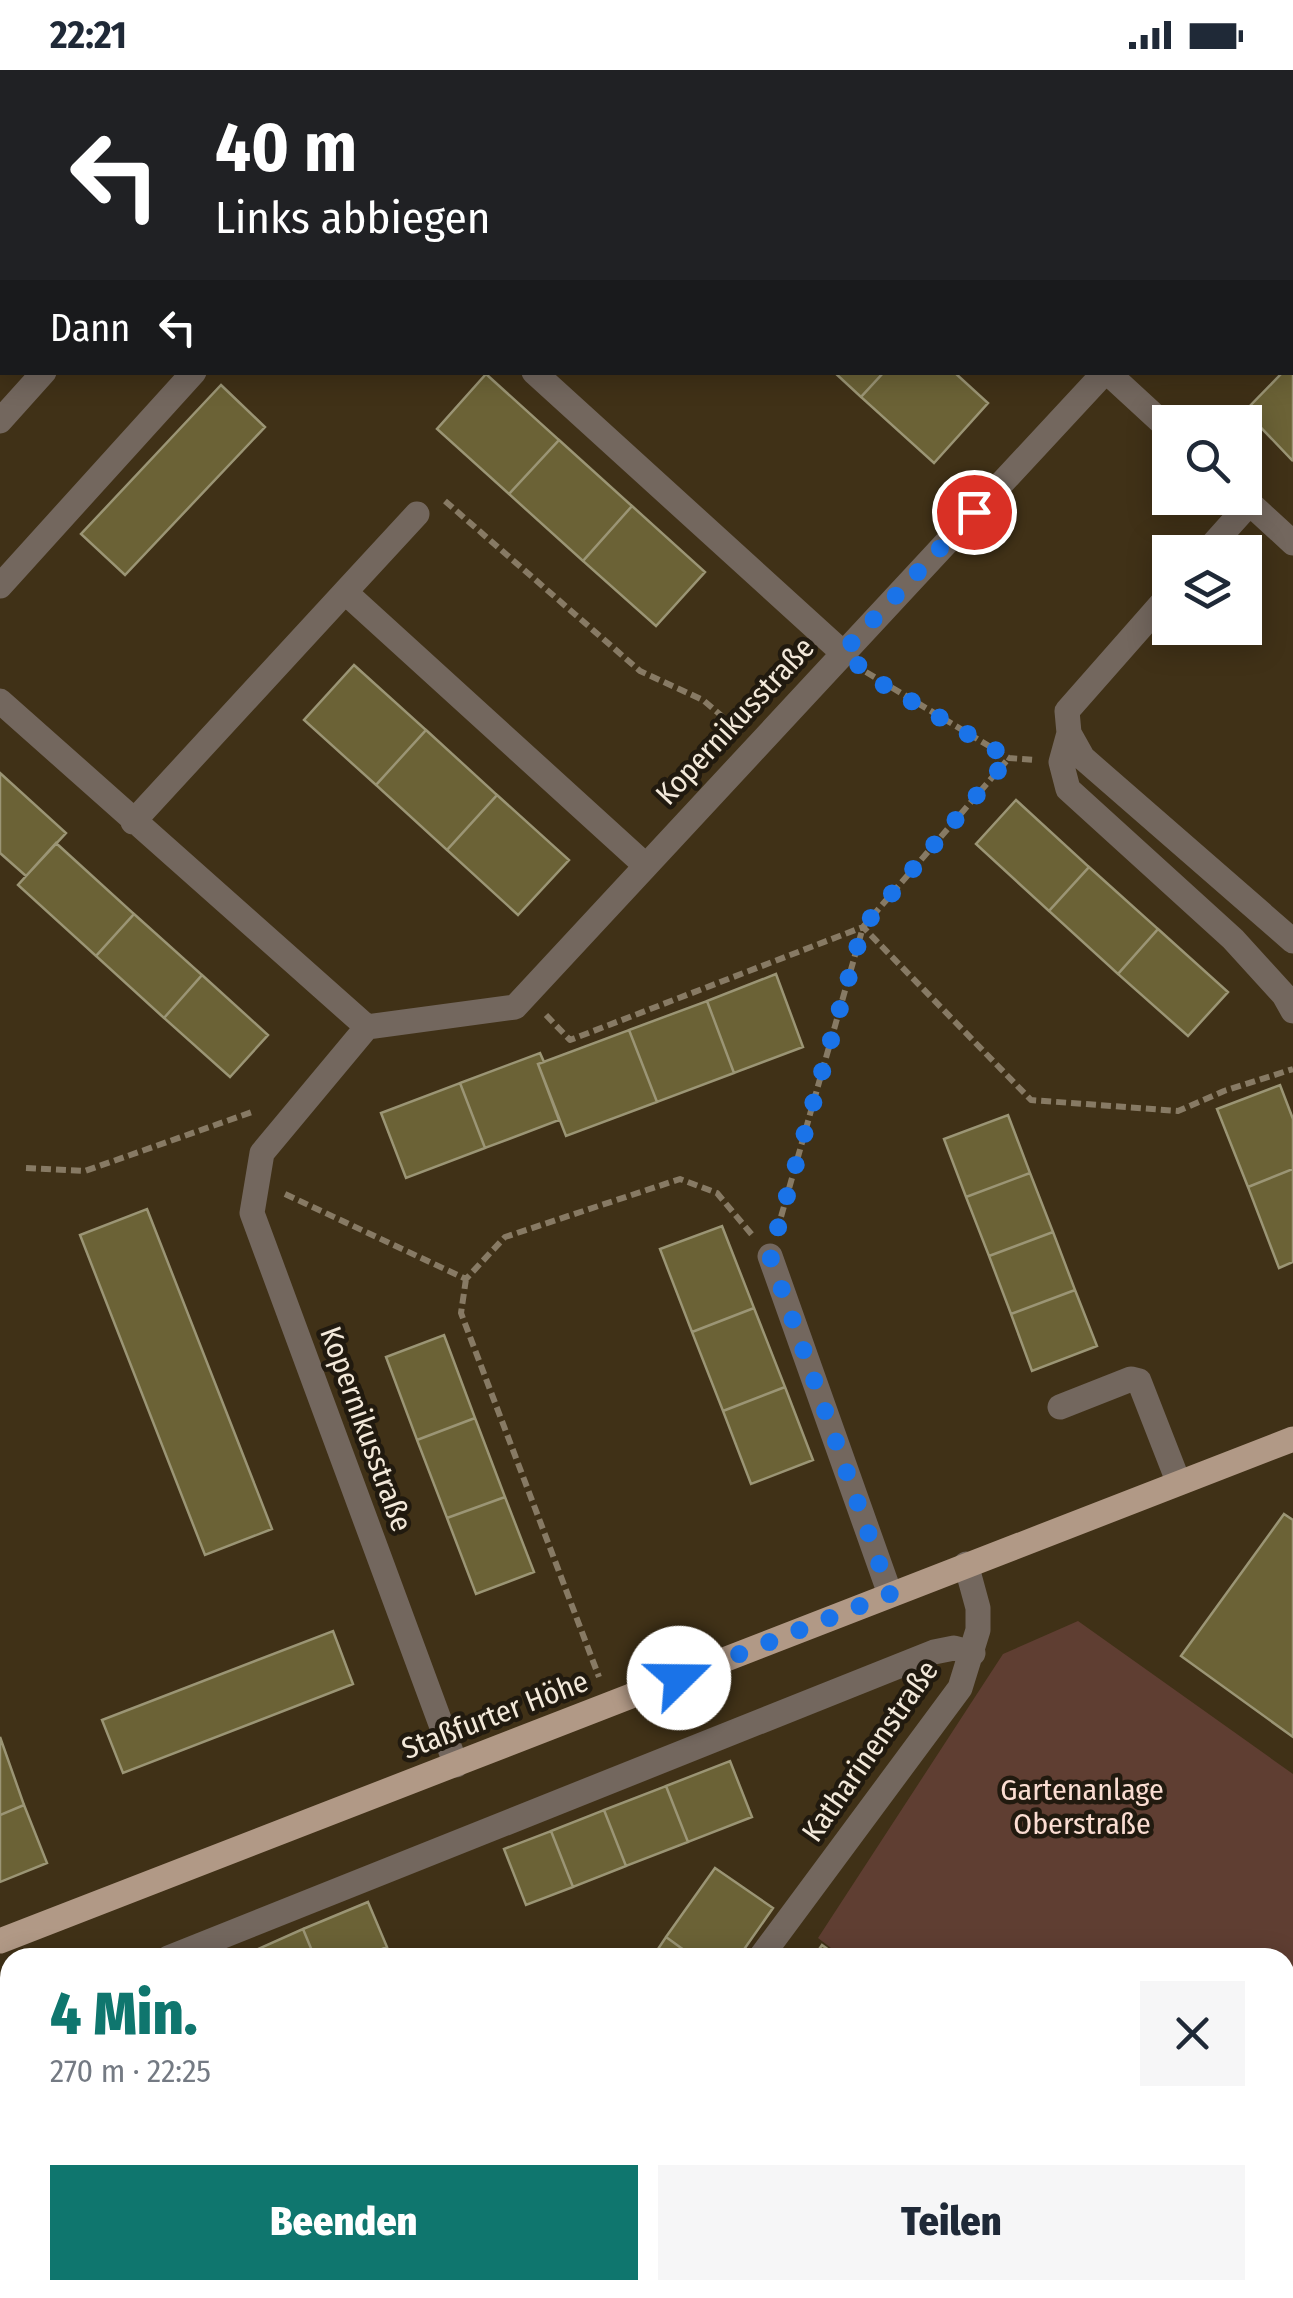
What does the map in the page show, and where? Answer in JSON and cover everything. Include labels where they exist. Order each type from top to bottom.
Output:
[{"type":"main road","name":"Staßfurter Höhe","points":[[0,1941],[1293,1439]]},
{"type":"street","points":[[0,421],[41,375]]},
{"type":"street","points":[[0,586],[191,375]]},
{"type":"street","points":[[537,375],[843,652]]},
{"type":"street","name":"Kopernikusstraße","points":[[456,1765],[252,1213],[262,1152],[368,1028],[515,1007],[1103,375]]},
{"type":"street","points":[[1109,375],[1152,414]]},
{"type":"street","points":[[133,822],[416,514]]},
{"type":"street","points":[[1262,514],[1293,543]]},
{"type":"street","points":[[1219,535],[1235,515]]},
{"type":"street","points":[[345,592],[644,866]]},
{"type":"street","points":[[1152,617],[1068,722],[1061,762],[1068,789],[1233,939],[1284,995],[1293,1011]]},
{"type":"street","points":[[0,702],[368,1028]]},
{"type":"street","points":[[1068,722],[1083,758],[1293,941]]},
{"type":"street","points":[[770,1256],[890,1594]]},
{"type":"street","points":[[1060,1407],[1131,1379],[1139,1381],[1178,1482]]},
{"type":"street","name":"Katharinenstraße","points":[[767,1948],[960,1688],[978,1630],[978,1608],[966,1564]]},
{"type":"street","points":[[193,1948],[934,1652],[954,1648],[973,1653]]},
{"type":"path","points":[[416,514],[447,500],[640,671],[703,700],[757,745]]},
{"type":"path","points":[[843,652],[877,681],[1009,758],[1061,762]]},
{"type":"path","points":[[770,1256],[863,927],[1009,758]]},
{"type":"path","points":[[526,995],[570,1040],[863,927]]},
{"type":"path","points":[[863,927],[1031,1100],[1178,1111],[1224,1091],[1293,1070]]},
{"type":"path","points":[[26,1168],[85,1170],[256,1110]]},
{"type":"path","points":[[609,1705],[461,1314],[466,1279],[505,1237],[680,1178],[718,1193],[770,1256]]},
{"type":"path","points":[[257,1180],[466,1279]]},
{"type":"green space","name":"Gartenanlage Oberstraße","points":[[1078,1621],[1293,1774],[1293,1948],[831,1948],[818,1938],[1003,1654]]},
{"type":"building","points":[[487,375],[559,440],[509,494],[437,429]]},
{"type":"building","points":[[837,375],[881,375],[861,397]]},
{"type":"building","points":[[881,375],[957,375],[988,403],[934,463],[861,397]]},
{"type":"building","points":[[1280,375],[1293,375],[1292,460],[1262,429],[1262,405],[1251,405]]},
{"type":"building","points":[[221,385],[265,427],[125,575],[81,534]]},
{"type":"building","points":[[559,440],[632,506],[583,561],[509,494]]},
{"type":"building","points":[[632,506],[705,572],[656,626],[583,561]]},
{"type":"building","points":[[354,665],[426,730],[376,785],[304,720]]},
{"type":"building","points":[[426,730],[497,795],[447,850],[376,785]]},
{"type":"building","points":[[0,773],[66,833],[26,876],[0,853]]},
{"type":"building","points":[[497,795],[569,860],[518,915],[447,850]]},
{"type":"building","points":[[1016,800],[1089,867],[1049,911],[976,844]]},
{"type":"building","points":[[56,843],[134,914],[96,956],[18,885]]},
{"type":"building","points":[[1089,867],[1158,929],[1118,974],[1049,911]]},
{"type":"building","points":[[134,914],[202,975],[164,1018],[96,956]]},
{"type":"building","points":[[1158,929],[1228,992],[1188,1036],[1118,974]]},
{"type":"building","points":[[776,974],[803,1047],[734,1073],[707,1001]]},
{"type":"building","points":[[202,975],[268,1035],[230,1077],[164,1018]]},
{"type":"building","points":[[707,1001],[734,1073],[657,1102],[629,1030]]},
{"type":"building","points":[[629,1030],[657,1102],[566,1136],[538,1064]]},
{"type":"building","points":[[540,1053],[544,1062],[538,1064],[559,1120],[485,1148],[460,1083]]},
{"type":"building","points":[[460,1083],[485,1148],[406,1178],[381,1113]]},
{"type":"building","points":[[1280,1085],[1293,1119],[1293,1169],[1248,1187],[1217,1109]]},
{"type":"building","points":[[1008,1115],[1030,1173],[966,1197],[944,1139]]},
{"type":"building","points":[[1293,1169],[1293,1262],[1279,1268],[1248,1187]]},
{"type":"building","points":[[1030,1173],[1053,1232],[989,1256],[966,1197]]},
{"type":"building","points":[[147,1209],[272,1529],[205,1555],[80,1235]]},
{"type":"building","points":[[722,1226],[754,1308],[692,1332],[660,1249]]},
{"type":"building","points":[[1053,1232],[1075,1290],[1011,1314],[989,1256]]},
{"type":"building","points":[[1075,1290],[1097,1346],[1032,1371],[1011,1314]]},
{"type":"building","points":[[754,1308],[785,1387],[723,1411],[692,1332]]},
{"type":"building","points":[[444,1335],[475,1418],[417,1440],[386,1357]]},
{"type":"building","points":[[785,1387],[813,1460],[751,1484],[723,1411]]},
{"type":"building","points":[[475,1418],[505,1497],[447,1518],[417,1440]]},
{"type":"building","points":[[505,1497],[534,1572],[476,1594],[447,1518]]},
{"type":"building","points":[[1284,1514],[1293,1520],[1293,1737],[1181,1656]]},
{"type":"building","points":[[333,1631],[353,1684],[123,1773],[102,1720]]},
{"type":"building","points":[[0,1737],[24,1805],[0,1815]]},
{"type":"building","points":[[730,1761],[752,1817],[688,1842],[666,1786]]},
{"type":"building","points":[[666,1786],[688,1842],[626,1866],[604,1810]]},
{"type":"building","points":[[24,1805],[47,1863],[0,1882],[0,1815]]},
{"type":"building","points":[[604,1810],[626,1866],[573,1887],[551,1831]]},
{"type":"building","points":[[551,1831],[573,1887],[526,1905],[504,1849]]},
{"type":"building","points":[[715,1868],[773,1908],[745,1948],[681,1948],[666,1937]]},
{"type":"building","points":[[368,1902],[387,1947],[311,1948],[303,1929]]},
{"type":"building","points":[[303,1929],[311,1948],[260,1948]]},
{"type":"building","points":[[666,1937],[681,1948],[659,1948]]},
{"type":"route","points":[[679,1678],[890,1594],[770,1256],[863,927],[1009,758],[877,681],[843,652],[974,512]]}]
